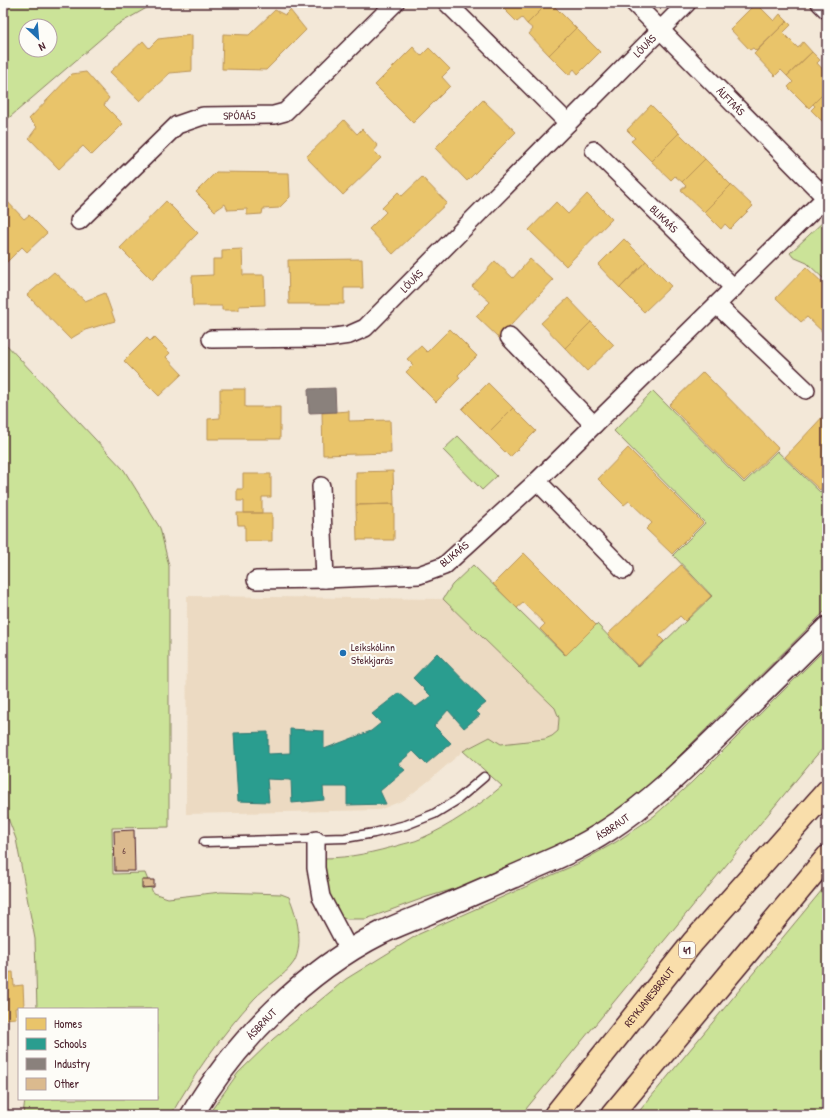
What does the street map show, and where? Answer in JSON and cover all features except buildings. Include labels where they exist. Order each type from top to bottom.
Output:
[{"type":"highway","name":"REYKJANESBRAUT","points":[[555,1115],[693,942],[827,791]]},
{"type":"highway","points":[[612,1115],[827,857]]},
{"type":"street","name":"SPÓAÁS","points":[[79,221],[177,125],[203,116],[274,115],[285,112],[395,3]]},
{"type":"street","points":[[447,3],[568,123]]},
{"type":"street","name":"ÁLFTAÁS","points":[[634,3],[826,198]]},
{"type":"street","name":"LÓUÁS","points":[[211,339],[328,338],[349,335],[365,328],[687,3]]},
{"type":"street","points":[[820,3],[827,10]]},
{"type":"street","name":"BLIKAÁS","points":[[594,150],[734,288]]},
{"type":"street","name":"BLIKAÁS","points":[[256,580],[419,575],[444,566],[537,481],[826,198]]},
{"type":"street","points":[[717,305],[806,390]]},
{"type":"street","points":[[509,337],[594,425]]},
{"type":"street","points":[[537,481],[624,570]]},
{"type":"street","points":[[321,486],[325,579]]},
{"type":"street","name":"ÁSBRAUT","points":[[192,1115],[199,1102],[252,1033],[278,1007],[312,977],[349,950],[382,932],[562,856],[608,830],[662,789],[827,628]]},
{"type":"street","points":[[316,840],[316,868],[320,897],[349,950]]},
{"type":"lane","points":[[204,842],[316,840],[345,838],[374,833],[406,825],[434,814],[457,800],[484,776]]},
{"type":"shaded area","name":"Leikskólinn Stekkjarás","points":[[187,596],[443,599],[555,708],[559,718],[558,731],[545,739],[501,744],[489,737],[463,751],[404,800],[379,810],[186,814]]},
{"type":"green space","points":[[3,3],[182,3],[150,6],[117,25],[3,123]]},
{"type":"green space","points":[[826,219],[827,282],[807,263],[793,257],[790,253]]},
{"type":"green space","points":[[3,341],[124,470],[160,528],[169,566],[169,827],[112,828],[113,874],[145,873],[153,893],[168,898],[221,892],[281,894],[289,897],[297,921],[299,947],[294,962],[286,972],[254,999],[231,1026],[189,1084],[171,1115],[23,1115],[25,1100],[158,1100],[158,1008],[37,1008],[35,939],[16,839],[3,805]]},
{"type":"green space","points":[[653,391],[744,483],[777,451],[820,492],[827,485],[827,609],[667,768],[629,802],[583,833],[493,877],[424,898],[366,919],[347,919],[335,912],[323,880],[324,858],[353,856],[381,850],[418,840],[431,834],[473,809],[502,786],[463,751],[490,737],[501,744],[545,739],[558,731],[559,718],[555,708],[443,599],[452,585],[473,565],[565,655],[597,624],[638,667],[712,596],[673,555],[705,523],[614,431]]},
{"type":"green space","points":[[458,436],[497,476],[482,490],[443,450]]},
{"type":"green space","points":[[827,647],[827,744],[521,1115],[208,1115],[238,1073],[273,1039],[346,979],[419,934],[577,864],[616,842],[654,816],[692,782]]},
{"type":"green space","points":[[827,884],[827,1115],[636,1115]]},
{"type":"place","name":"Leikskólinn Stekkjarás","points":[[343,653]]}]
